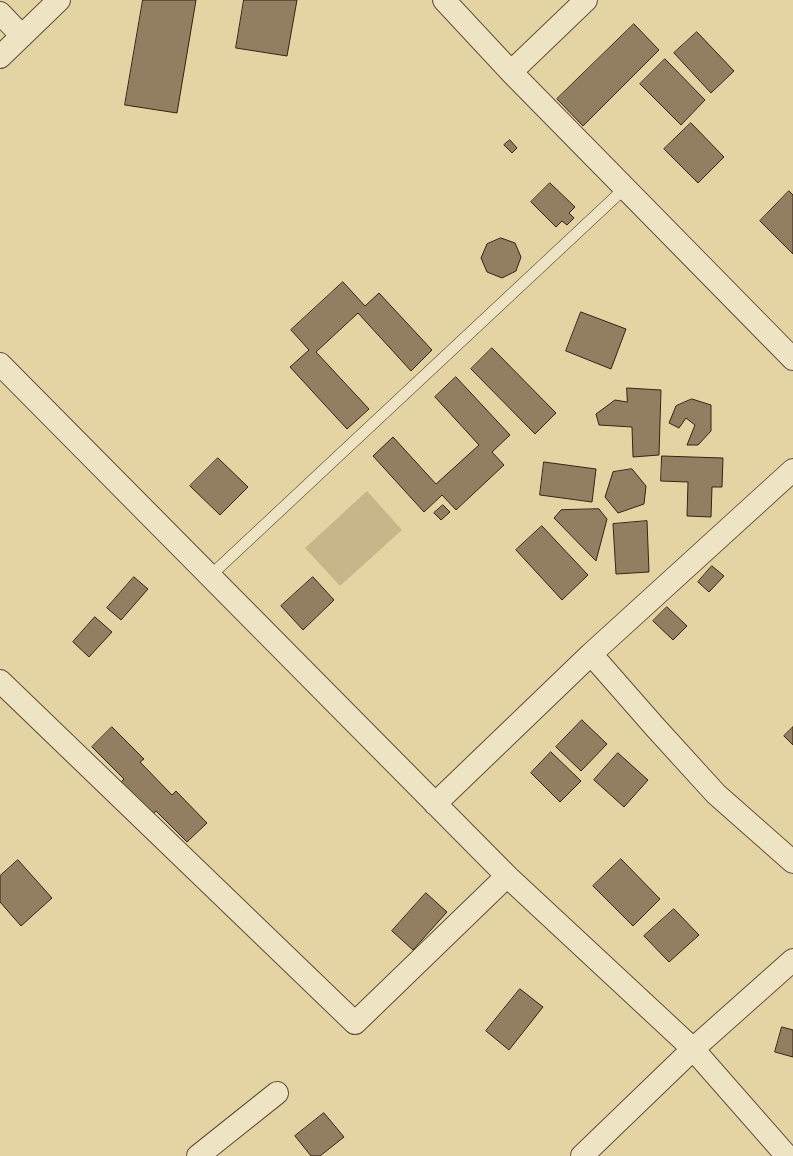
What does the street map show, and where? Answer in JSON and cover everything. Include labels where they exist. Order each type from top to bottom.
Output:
[{"type":"street","points":[[0,57],[59,0]]},
{"type":"street","points":[[444,0],[511,72],[793,359]]},
{"type":"street","points":[[511,72],[586,0]]},
{"type":"street","points":[[0,13],[22,36]]},
{"type":"street","points":[[0,364],[507,876],[694,1049],[787,1156]]},
{"type":"street","points":[[436,804],[592,654],[793,470]]},
{"type":"street","points":[[592,654],[655,728],[716,794],[793,862]]},
{"type":"street","points":[[0,681],[355,1023],[507,876]]},
{"type":"street","points":[[582,1156],[694,1049],[793,960]]},
{"type":"street","points":[[198,1156],[277,1093]]},
{"type":"lane","points":[[210,576],[625,188]]},
{"type":"shaded area","points":[[367,491],[402,530],[340,586],[305,548]]},
{"type":"building","points":[[143,0],[196,0],[177,113],[125,105]]},
{"type":"building","points":[[244,0],[297,0],[287,56],[236,48]]},
{"type":"building","points":[[634,24],[659,50],[583,126],[557,99]]},
{"type":"building","points":[[697,32],[734,71],[711,93],[674,53]]},
{"type":"building","points":[[665,59],[705,100],[681,125],[640,84]]},
{"type":"building","points":[[691,123],[724,157],[698,183],[664,149]]},
{"type":"building","points":[[510,140],[517,148],[512,153],[504,145]]},
{"type":"building","points":[[550,183],[575,207],[569,213],[574,218],[567,225],[562,221],[556,227],[531,202]]},
{"type":"building","points":[[789,191],[793,195],[793,254],[760,221]]},
{"type":"building","points":[[501,238],[515,243],[521,257],[516,271],[502,278],[487,272],[481,258],[487,244]]},
{"type":"building","points":[[343,282],[365,306],[379,293],[432,350],[411,371],[358,313],[316,352],[369,409],[347,429],[290,367],[309,350],[291,330]]},
{"type":"building","points":[[581,312],[626,329],[611,369],[566,351]]},
{"type":"building","points":[[492,348],[556,413],[535,434],[471,369]]},
{"type":"building","points":[[456,377],[510,435],[492,452],[504,465],[456,510],[442,495],[424,512],[373,456],[393,437],[436,484],[479,445],[435,397]]},
{"type":"building","points":[[627,388],[661,390],[659,455],[633,457],[632,427],[599,425],[596,414],[615,400],[627,402]]},
{"type":"building","points":[[692,399],[711,405],[711,431],[698,445],[687,445],[695,425],[686,418],[679,428],[669,423],[676,406]]},
{"type":"building","points":[[662,456],[723,458],[722,487],[712,487],[711,517],[687,516],[688,482],[661,481]]},
{"type":"building","points":[[218,458],[248,487],[220,515],[190,486]]},
{"type":"building","points":[[544,462],[596,469],[592,502],[540,495]]},
{"type":"building","points":[[632,469],[646,486],[644,504],[618,513],[605,497],[613,472]]},
{"type":"building","points":[[443,505],[450,512],[441,520],[434,513]]},
{"type":"building","points":[[599,509],[607,519],[596,561],[554,518],[561,510]]},
{"type":"building","points":[[647,521],[649,572],[616,574],[613,524]]},
{"type":"building","points":[[542,526],[588,575],[562,600],[516,550]]},
{"type":"building","points":[[712,566],[724,576],[709,592],[698,582]]},
{"type":"building","points":[[134,577],[148,589],[121,620],[107,608]]},
{"type":"building","points":[[313,577],[334,600],[303,630],[281,606]]},
{"type":"building","points":[[667,607],[687,626],[673,640],[653,621]]},
{"type":"building","points":[[95,617],[112,632],[89,657],[73,642]]},
{"type":"building","points":[[582,720],[607,744],[581,771],[556,747]]},
{"type":"building","points":[[112,727],[144,759],[140,762],[172,795],[176,791],[207,823],[187,842],[156,811],[152,815],[120,783],[124,779],[92,747]]},
{"type":"building","points":[[793,727],[793,745],[784,736]]},
{"type":"building","points":[[551,752],[581,781],[560,802],[531,773]]},
{"type":"building","points":[[618,753],[648,780],[624,807],[594,780]]},
{"type":"building","points":[[621,859],[660,899],[633,926],[593,886]]},
{"type":"building","points":[[18,860],[52,898],[21,926],[0,902],[0,876]]},
{"type":"building","points":[[426,893],[447,912],[413,950],[392,931]]},
{"type":"building","points":[[674,909],[699,935],[669,962],[644,936]]},
{"type":"building","points":[[520,989],[543,1007],[509,1050],[486,1031]]},
{"type":"building","points":[[782,1027],[793,1030],[793,1057],[775,1052]]},
{"type":"building","points":[[324,1113],[344,1137],[320,1156],[311,1156],[295,1136]]}]
